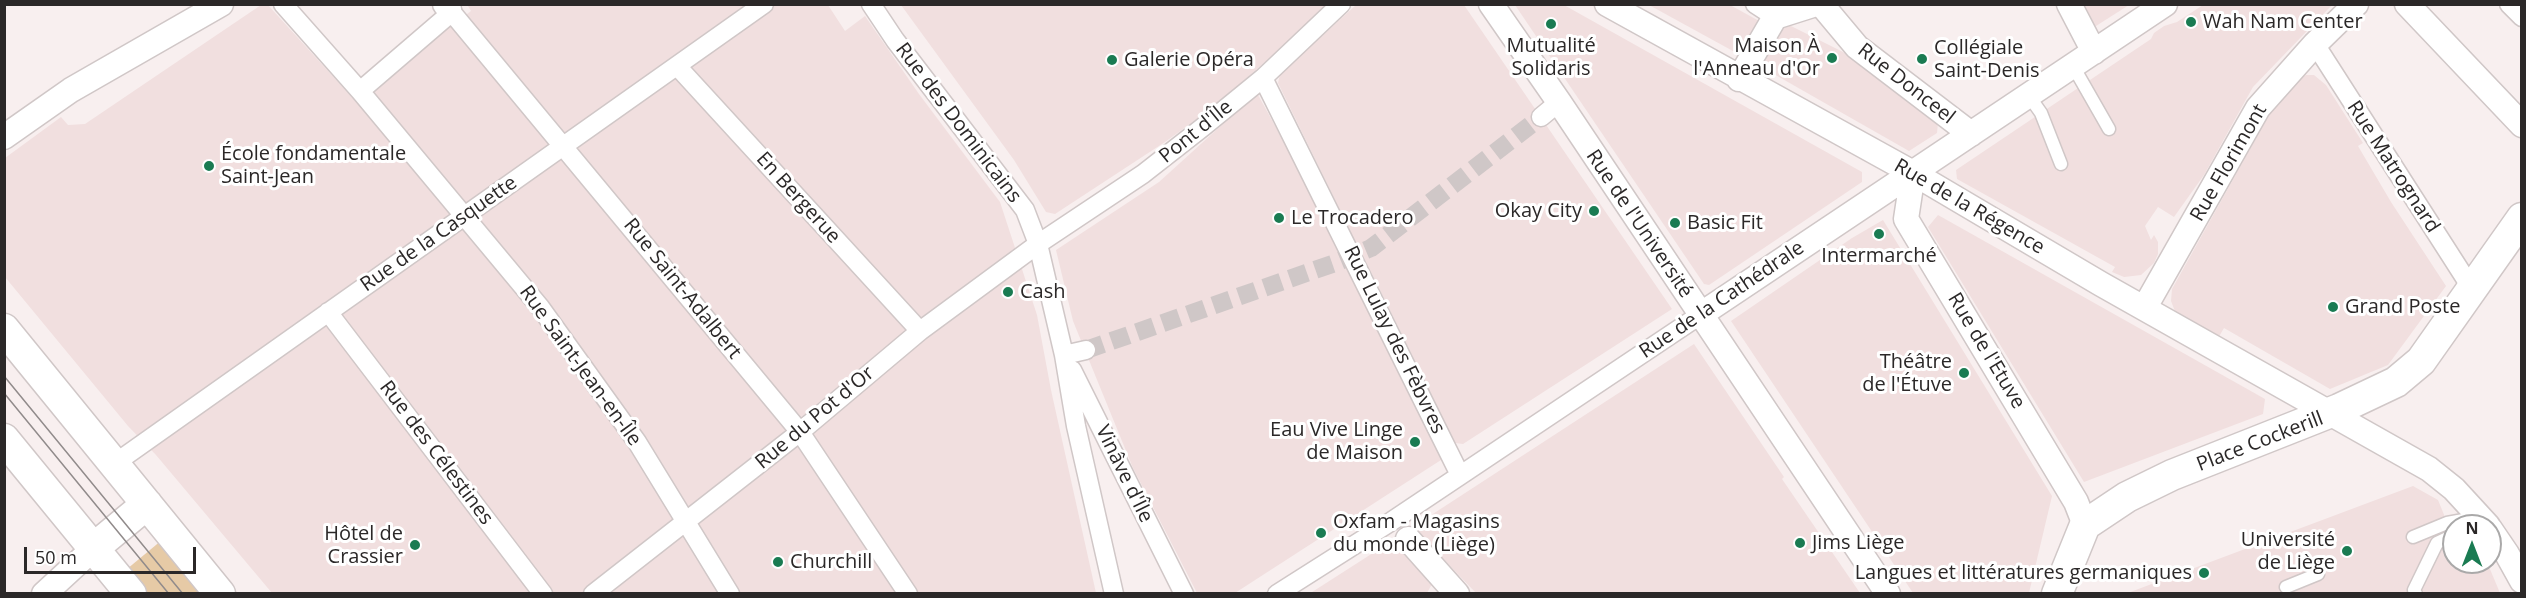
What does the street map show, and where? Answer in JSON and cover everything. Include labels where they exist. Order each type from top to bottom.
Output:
[{"type":"street","points":[[4,137],[71,90],[221,4]]},
{"type":"street","name":"Rue Saint-Jean-en-Île","points":[[283,4],[360,91],[540,308],[637,442],[730,594]]},
{"type":"street","name":"Rue de la Casquette","points":[[114,464],[764,4]]},
{"type":"street","name":"Pont d'Île","points":[[1038,244],[1143,174],[1263,78],[1341,4]]},
{"type":"street","name":"Rue de l'Université","points":[[1491,4],[1550,110],[1700,315],[1888,594]]},
{"type":"street","name":"Rue de la Régence","points":[[1607,4],[1739,79],[1913,173],[2329,413]]},
{"type":"street","points":[[1755,4],[1775,17]]},
{"type":"street","points":[[1739,79],[1775,17],[1816,4]]},
{"type":"street","name":"Rue Donceel","points":[[1821,4],[1857,47],[1971,134]]},
{"type":"street","points":[[2070,4],[2094,52]]},
{"type":"street","name":"Rue de la Cathédrale","points":[[1277,594],[1392,521],[2165,4]]},
{"type":"street","name":"Rue Florimont","points":[[2145,308],[2258,108],[2315,44],[2356,4]]},
{"type":"street","points":[[2407,4],[2522,125]]},
{"type":"street","points":[[2509,4],[2522,17]]},
{"type":"street","name":"Rue des Dominicains","points":[[873,5],[895,40],[1024,210],[1038,244]]},
{"type":"street","points":[[360,91],[449,9]]},
{"type":"street","name":"Rue Saint-Adalbert","points":[[449,9],[800,432],[908,594]]},
{"type":"street","name":"Rue Matrognard","points":[[2315,44],[2465,278],[2471,291]]},
{"type":"street","name":"En Bergerue","points":[[677,66],[920,331]]},
{"type":"street","name":"Rue Lulay des Fèbvres","points":[[1263,78],[1460,475]]},
{"type":"street","name":"Rue de l'Etuve","points":[[1913,173],[1906,219],[2076,502],[2085,525]]},
{"type":"street","points":[[2329,413],[2396,382],[2421,361],[2522,218]]},
{"type":"street","name":"Rue du Pot d'Or","points":[[593,594],[800,432],[920,331],[1038,244]]},
{"type":"street","name":"Vinâve d'Île","points":[[1038,244],[1064,355],[1076,426],[1114,594]]},
{"type":"street","name":"Rue des Célestines","points":[[328,312],[543,594]]},
{"type":"street","points":[[4,329],[220,594]]},
{"type":"street","points":[[1064,355],[1086,350]]},
{"type":"street","name":"Vinâve d'Île","points":[[1064,355],[1184,594]]},
{"type":"street","name":"Place Cockerill","points":[[2085,525],[2127,497],[2172,475],[2329,413],[2429,470],[2454,489],[2473,514]]},
{"type":"street","points":[[4,439],[131,594]]},
{"type":"street","points":[[44,594],[147,504]]},
{"type":"street","points":[[1392,521],[1447,590]]},
{"type":"street","points":[[2057,594],[2085,525]]},
{"type":"street","name":"Place Cockerill","points":[[2502,548],[2522,580]]},
{"type":"lane","points":[[2073,66],[2109,129]]},
{"type":"lane","points":[[2029,96],[2041,113],[2061,164]]},
{"type":"lane","points":[[2413,537],[2442,525]]},
{"type":"lane","points":[[2416,594],[2414,590],[2436,543],[2442,540]]},
{"type":"lane","points":[[2286,587],[2318,574]]},
{"type":"shaded area","points":[[261,5],[268,5],[359,105],[374,88],[448,24],[459,20],[471,11],[468,6],[470,5],[828,5],[845,31],[865,16],[919,94],[1000,202],[1037,315],[1051,390],[1096,593],[272,593],[156,455],[128,426],[5,277],[5,158],[61,117],[68,125],[85,124]]},
{"type":"shaded area","points":[[901,5],[1330,5],[1215,106],[1165,142],[1055,214],[1046,212],[1014,160]]},
{"type":"shaded area","points":[[1356,5],[1464,5],[1672,309],[1463,444],[1455,443],[1371,272],[1362,275],[1442,456],[1441,460],[1235,593],[1197,593],[1133,468],[1073,321],[1056,250],[1159,182],[1257,93],[1335,241],[1351,233],[1278,83],[1280,74]]},
{"type":"shaded area","points":[[1515,5],[1564,5],[1862,172],[1862,182],[1709,285],[1704,284]]},
{"type":"shaded area","points":[[1649,5],[1730,5],[1761,22],[1742,56]]},
{"type":"shaded area","points":[[2079,5],[2129,5],[2096,26],[2087,24]]},
{"type":"shaded area","points":[[2203,5],[2332,5],[2253,87],[2204,175],[2174,217],[2158,207],[2145,226],[2151,240],[2154,235],[2158,242],[2158,254],[2154,263],[2141,275],[2124,277],[2112,272],[2115,267],[1957,179],[1956,170],[2151,39],[2154,33],[2164,26],[2177,22]]},
{"type":"shaded area","points":[[1789,25],[1847,54],[1938,123],[1937,133],[1909,151],[1758,65],[1780,27]]},
{"type":"shaded area","points":[[2306,75],[2314,75],[2326,85],[2363,143],[2358,146],[2391,202],[2446,286],[2388,365],[2330,389],[2224,328],[2217,340],[2178,319],[2171,301],[2172,289],[2274,106],[2298,79]]},
{"type":"shaded area","points":[[1938,215],[2265,399],[2263,414],[2084,482],[1928,227]]},
{"type":"shaded area","points":[[1883,220],[2052,496],[2029,593],[1913,593],[1731,321],[1852,238]]},
{"type":"shaded area","points":[[1694,344],[1860,593],[1476,593],[1418,533],[1419,523]]},
{"type":"shaded area","name":"Université de Liège","points":[[2413,486],[2438,500],[2444,514],[2442,574],[2492,574],[2500,593],[2125,594]]},
{"type":"shaded area","points":[[168,535],[216,593],[137,593],[121,574]]},
{"type":"shaded area","points":[[1387,544],[1396,546],[1432,584],[1427,593],[1309,594]]},
{"type":"tunnel","points":[[1086,350],[1335,263],[1371,248],[1541,117]]},
{"type":"tram line","points":[[4,376],[183,594]]},
{"type":"tram line","points":[[4,393],[169,594]]},
{"type":"place","name":"Wah Nam Center","points":[[2191,22]]},
{"type":"place","name":"Mutualité Solidaris","points":[[1551,24]]},
{"type":"place","name":"Maison À l'Anneau d'Or","points":[[1832,58]]},
{"type":"place","name":"Collégiale Saint-Denis","points":[[1922,59]]},
{"type":"place","name":"Galerie Opéra","points":[[1112,60]]},
{"type":"place","name":"École fondamentale Saint-Jean","points":[[209,166]]},
{"type":"place","name":"Okay City","points":[[1594,211]]},
{"type":"place","name":"Le Trocadero","points":[[1279,218]]},
{"type":"place","name":"Basic Fit","points":[[1675,223]]},
{"type":"place","name":"Intermarché","points":[[1879,234]]},
{"type":"place","name":"Cash","points":[[1008,292]]},
{"type":"place","name":"Grand Poste","points":[[2333,307]]},
{"type":"place","name":"Théâtre de l'Étuve","points":[[1964,373]]},
{"type":"place","name":"Eau Vive Linge de Maison","points":[[1415,442]]},
{"type":"place","name":"Oxfam - Magasins du monde (Liège)","points":[[1321,533]]},
{"type":"place","name":"Jims Liège","points":[[1800,543]]},
{"type":"place","name":"Hôtel de Crassier","points":[[415,545]]},
{"type":"place","name":"Université de Liège","points":[[2347,551]]},
{"type":"place","name":"Churchill","points":[[778,562]]},
{"type":"place","name":"Langues et littératures germaniques","points":[[2204,573]]}]
